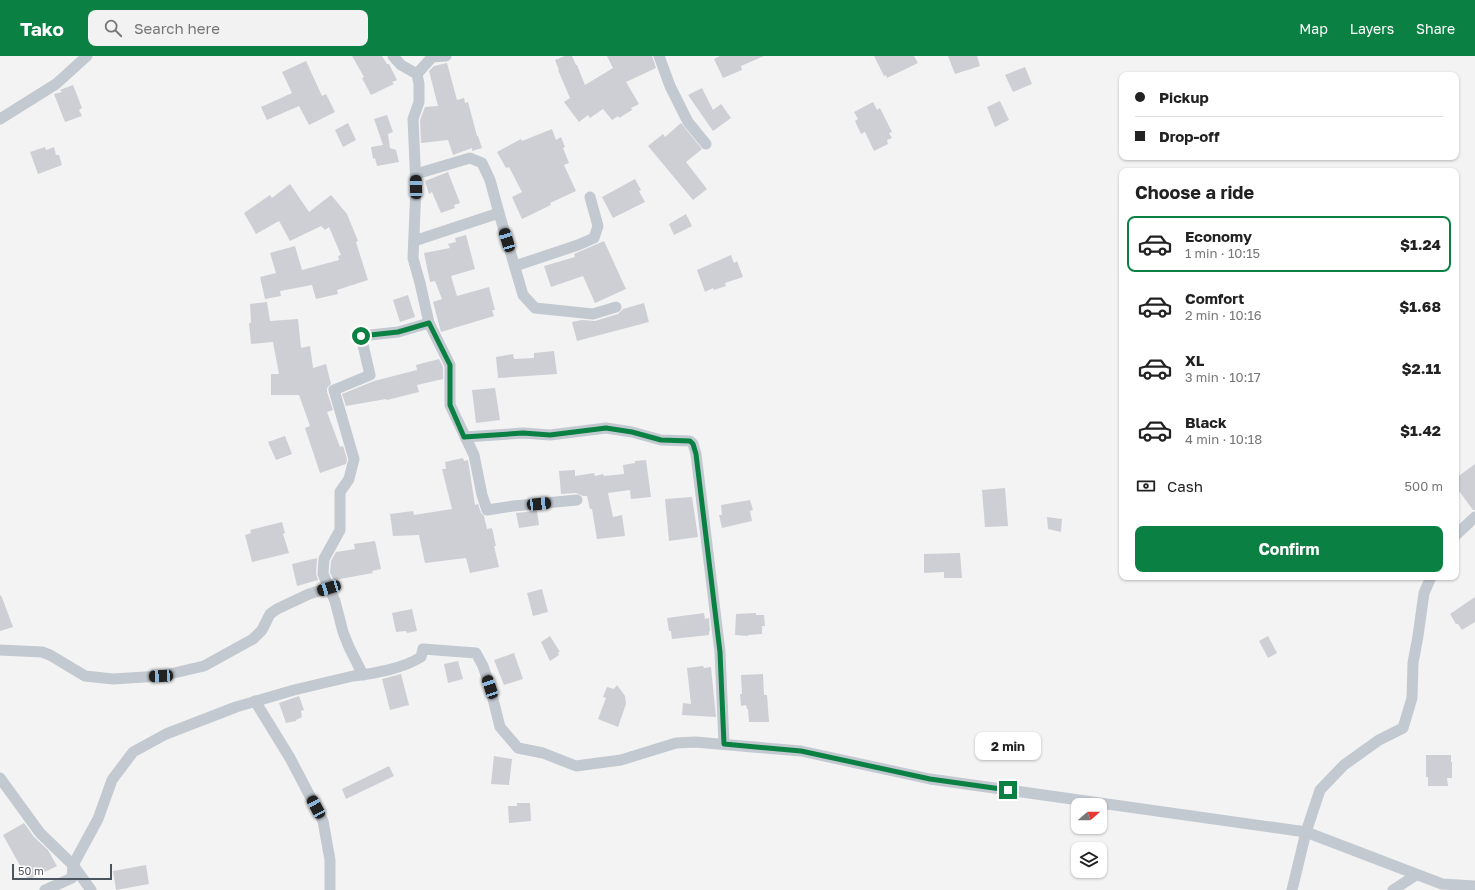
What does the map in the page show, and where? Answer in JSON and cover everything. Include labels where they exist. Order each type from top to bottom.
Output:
[{"type":"street","points":[[0,119],[56,84],[87,56]]},
{"type":"street","points":[[393,56],[400,65],[417,74]]},
{"type":"street","points":[[417,74],[432,57],[446,56]]},
{"type":"street","points":[[659,56],[670,86],[688,122],[706,144]]},
{"type":"street","points":[[417,74],[419,84],[418,102],[414,119],[416,174],[413,258],[429,323],[450,365],[450,405],[464,437],[474,455],[482,495],[487,510],[577,500]]},
{"type":"street","points":[[416,174],[470,158],[482,163],[490,180],[523,296],[535,308],[592,314],[616,307]]},
{"type":"street","points":[[515,266],[578,245],[594,238],[598,226],[590,197]]},
{"type":"street","points":[[414,241],[499,213]]},
{"type":"street","points":[[363,675],[343,632],[335,602],[323,574],[324,559],[340,530],[340,492],[349,479],[354,459],[334,390],[370,375],[361,336],[398,332],[429,323]]},
{"type":"street","points":[[464,437],[523,433],[550,435],[606,428],[632,432],[661,440],[690,441],[693,444],[696,454],[720,652],[724,744]]},
{"type":"street","points":[[1459,532],[1475,517]]},
{"type":"street","points":[[1292,890],[1306,832],[1320,790],[1344,765],[1379,740],[1403,728],[1412,698],[1413,663],[1424,593],[1430,580]]},
{"type":"street","points":[[0,650],[42,652],[50,655],[85,676],[113,678],[161,676],[204,666],[253,639],[262,630],[270,614],[281,607],[309,594],[329,588]]},
{"type":"street","points":[[45,890],[72,878],[73,865],[98,819],[112,780],[134,752],[166,734],[236,707],[302,688],[411,663],[421,657],[424,649],[476,653],[483,666],[490,687],[500,727],[518,748],[543,753],[576,766],[621,760],[676,743],[695,742],[801,751],[930,779],[1306,832],[1442,884],[1475,886]]},
{"type":"street","points":[[255,701],[290,758],[323,821],[330,860],[330,890]]},
{"type":"street","points":[[0,778],[40,833],[73,865],[91,890]]},
{"type":"street","points":[[1393,890],[1416,875]]},
{"type":"building","points":[[352,56],[382,56],[387,64],[389,64],[397,80],[392,82],[394,84],[371,95],[362,78],[364,77]]},
{"type":"building","points":[[565,56],[572,56],[585,85],[613,68],[607,56],[652,56],[656,68],[626,82],[639,104],[631,108],[632,110],[619,118],[618,116],[612,120],[603,109],[590,118],[588,115],[579,122],[564,102],[570,98],[555,60]]},
{"type":"building","points":[[720,56],[764,56],[741,66],[742,70],[723,78],[714,59]]},
{"type":"building","points":[[874,56],[914,56],[918,63],[887,78],[886,75],[884,76]]},
{"type":"building","points":[[948,56],[977,56],[980,66],[955,74]]},
{"type":"building","points":[[306,61],[322,96],[326,94],[335,112],[309,125],[299,106],[267,120],[261,107],[292,93],[282,72]]},
{"type":"building","points":[[447,63],[457,100],[464,98],[465,103],[468,102],[477,136],[482,148],[472,151],[472,148],[453,155],[448,140],[421,143],[420,120],[425,107],[438,106],[429,71],[434,66]]},
{"type":"building","points":[[1025,67],[1032,84],[1013,92],[1005,75]]},
{"type":"building","points":[[73,85],[82,108],[79,110],[82,116],[65,122],[54,94],[62,92],[60,90]]},
{"type":"building","points":[[702,88],[713,110],[721,104],[731,118],[713,131],[688,95]]},
{"type":"building","points":[[1000,101],[1009,120],[995,127],[987,107]]},
{"type":"building","points":[[873,102],[877,110],[880,108],[892,132],[889,133],[892,138],[887,140],[888,144],[874,151],[865,132],[861,134],[855,121],[858,119],[854,112]]},
{"type":"building","points":[[387,115],[393,132],[388,134],[390,148],[396,150],[399,162],[377,166],[375,158],[373,159],[371,147],[383,145],[374,119]]},
{"type":"building","points":[[348,123],[356,140],[343,147],[335,130]]},
{"type":"building","points":[[681,123],[702,149],[686,162],[707,189],[693,200],[648,146],[663,134],[665,137]]},
{"type":"building","points":[[552,129],[556,140],[561,137],[565,147],[563,148],[569,163],[564,165],[576,191],[550,203],[551,205],[522,219],[512,197],[522,192],[509,167],[506,168],[497,152],[521,139],[522,141]]},
{"type":"building","points":[[45,147],[46,150],[54,147],[56,155],[59,155],[62,165],[38,174],[30,152]]},
{"type":"building","points":[[448,172],[460,203],[454,205],[455,208],[441,213],[432,192],[429,194],[425,181]]},
{"type":"building","points":[[635,179],[645,202],[613,218],[602,197]]},
{"type":"building","points":[[290,184],[309,212],[331,195],[347,214],[358,241],[356,242],[368,280],[337,290],[338,294],[316,299],[312,285],[280,291],[281,296],[265,299],[260,277],[276,273],[270,253],[295,246],[302,270],[339,260],[338,256],[341,255],[329,227],[325,230],[321,226],[290,241],[279,221],[256,234],[244,213],[270,195],[272,198]]},
{"type":"building","points":[[686,214],[692,226],[674,235],[669,224]]},
{"type":"building","points":[[466,235],[475,269],[451,276],[457,296],[489,287],[495,310],[492,310],[494,316],[441,332],[433,302],[442,299],[435,281],[430,282],[424,253],[450,248],[448,244],[456,242],[455,238]]},
{"type":"building","points":[[604,241],[626,289],[595,303],[583,276],[551,287],[544,266],[575,257],[574,254]]},
{"type":"building","points":[[731,255],[734,263],[737,261],[743,277],[725,283],[726,286],[714,290],[713,288],[705,292],[697,270]]},
{"type":"building","points":[[408,295],[415,317],[400,322],[393,300]]},
{"type":"building","points":[[267,302],[270,321],[298,319],[301,348],[310,346],[313,368],[326,364],[331,384],[327,388],[327,392],[333,410],[327,412],[340,447],[343,446],[347,459],[346,464],[320,473],[305,428],[310,426],[299,395],[271,395],[271,374],[279,374],[273,342],[251,344],[249,323],[251,323],[250,304]]},
{"type":"building","points":[[644,303],[649,322],[577,341],[572,322],[582,320],[595,321],[618,314],[623,309]]},
{"type":"building","points":[[554,351],[557,374],[498,378],[496,357],[513,354],[514,359],[534,358],[534,353]]},
{"type":"building","points":[[439,359],[443,367],[443,379],[417,385],[419,392],[387,400],[346,406],[342,394],[374,381],[417,370],[416,365]]},
{"type":"building","points":[[495,388],[500,420],[476,423],[472,390]]},
{"type":"building","points":[[285,436],[292,454],[276,460],[268,442]]},
{"type":"building","points":[[463,458],[464,461],[468,460],[475,505],[478,504],[481,513],[484,516],[487,529],[492,528],[496,546],[494,546],[499,567],[470,573],[466,558],[425,563],[419,535],[393,536],[390,514],[413,511],[414,515],[452,509],[442,469],[446,469],[445,462]]},
{"type":"building","points":[[646,460],[651,497],[631,499],[630,490],[608,493],[613,517],[622,515],[625,536],[597,539],[592,509],[590,509],[587,496],[576,493],[561,494],[559,471],[575,470],[575,476],[594,473],[595,476],[603,474],[604,476],[624,474],[623,465],[635,463],[635,461]]},
{"type":"building","points":[[1475,464],[1475,510],[1473,510],[1459,491],[1459,476]]},
{"type":"building","points":[[1005,488],[1008,526],[985,527],[982,490]]},
{"type":"building","points":[[692,497],[698,537],[669,541],[665,499]]},
{"type":"building","points":[[750,500],[753,510],[750,511],[752,521],[722,528],[719,515],[722,515],[721,505]]},
{"type":"building","points":[[537,511],[539,525],[519,528],[516,513]]},
{"type":"building","points":[[1047,517],[1062,519],[1061,532],[1048,529]]},
{"type":"building","points":[[282,522],[285,533],[283,534],[289,553],[252,562],[245,535],[251,533],[250,530]]},
{"type":"building","points":[[375,541],[381,569],[372,571],[373,573],[334,580],[330,573],[331,561],[336,552],[355,549],[354,544]]},
{"type":"building","points":[[960,553],[962,578],[944,578],[944,572],[924,573],[924,554]]},
{"type":"building","points":[[317,558],[316,574],[318,580],[297,586],[292,564]]},
{"type":"building","points":[[542,589],[548,612],[533,616],[527,593]]},
{"type":"building","points":[[1,595],[13,627],[0,631],[0,596]]},
{"type":"building","points":[[1475,597],[1475,622],[1462,630],[1450,614]]},
{"type":"building","points":[[412,609],[417,631],[407,633],[406,631],[396,632],[392,613]]},
{"type":"building","points":[[704,613],[705,619],[709,618],[709,635],[672,639],[667,618]]},
{"type":"building","points":[[756,613],[756,615],[764,615],[765,626],[762,626],[762,634],[748,636],[735,635],[736,614]]},
{"type":"building","points":[[550,636],[560,652],[558,652],[559,655],[550,661],[541,642]]},
{"type":"building","points":[[1268,636],[1277,653],[1268,658],[1259,641]]},
{"type":"building","points":[[514,653],[523,679],[504,685],[494,660]]},
{"type":"building","points":[[458,661],[463,679],[448,683],[444,664]]},
{"type":"building","points":[[703,666],[704,668],[711,667],[716,717],[682,715],[683,703],[691,704],[687,668]]},
{"type":"building","points":[[401,674],[409,705],[390,710],[382,679]]},
{"type":"building","points":[[763,674],[764,695],[767,695],[769,722],[749,722],[748,709],[746,705],[741,706],[741,675]]},
{"type":"building","points":[[617,685],[625,696],[626,704],[618,727],[598,719],[606,698],[603,697],[607,687],[614,689]]},
{"type":"building","points":[[299,696],[304,710],[301,711],[302,717],[296,721],[286,723],[279,703]]},
{"type":"building","points":[[1426,755],[1451,755],[1452,778],[1447,778],[1448,786],[1428,786],[1428,777],[1426,777]]},
{"type":"building","points":[[494,756],[512,759],[509,785],[491,784]]},
{"type":"building","points":[[389,766],[394,776],[346,799],[342,789]]},
{"type":"building","points":[[517,803],[530,803],[531,821],[509,823],[508,806],[517,806]]},
{"type":"building","points":[[24,823],[34,837],[48,850],[57,866],[28,880],[3,835]]},
{"type":"building","points":[[146,865],[149,884],[116,890],[113,871]]},
{"type":"route","points":[[361,336],[398,332],[429,323],[450,365],[450,405],[464,437],[523,433],[550,435],[606,428],[632,432],[661,440],[690,441],[693,444],[696,454],[720,652],[724,744],[801,751],[930,779],[1008,790]]}]
